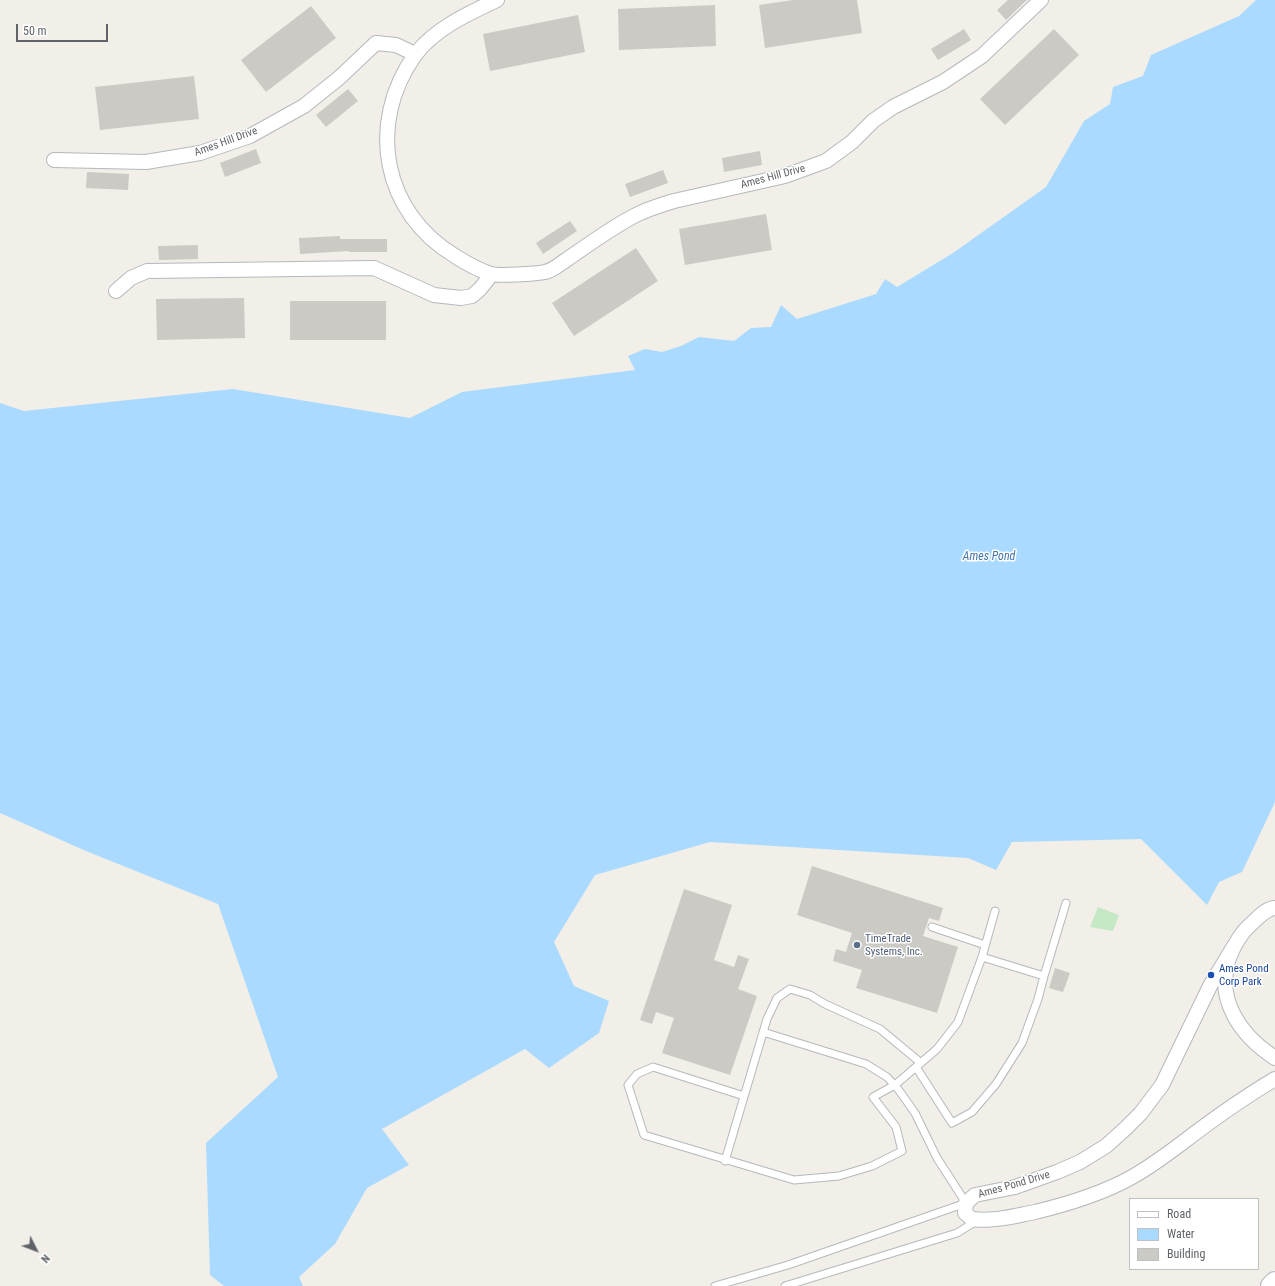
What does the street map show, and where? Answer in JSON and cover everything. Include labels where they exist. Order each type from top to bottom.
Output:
[{"type":"main road","points":[[1271,1286],[1275,1282]]},
{"type":"street","name":"Ames Hill Drive","points":[[497,0],[448,26],[429,40],[415,54],[393,99],[386,132],[389,165],[396,187],[409,215],[432,240],[466,263],[492,274],[546,272],[634,216],[648,210],[674,201],[785,176],[826,162],[852,142],[873,121],[893,107],[943,82],[972,63],[1042,0]]},
{"type":"street","name":"Ames Hill Drive","points":[[54,160],[146,162],[200,153],[250,136],[304,106],[339,78],[376,43],[396,45],[415,54]]},
{"type":"street","points":[[116,291],[131,278],[147,271],[374,268],[434,295],[461,298],[472,296],[480,289],[492,274]]},
{"type":"street","name":"Ames Pond Drive","points":[[978,1220],[966,1216],[964,1210],[966,1203],[975,1195],[1015,1187],[1080,1162],[1106,1146],[1141,1113],[1162,1085],[1210,986],[1234,946],[1247,928],[1274,907]]},
{"type":"street","name":"Ames Pond Drive","points":[[1234,946],[1225,976],[1224,985],[1230,1011],[1250,1039],[1275,1058]]},
{"type":"street","points":[[978,1220],[995,1220],[1048,1209],[1112,1188],[1163,1157],[1256,1090],[1275,1079]]},
{"type":"lane","points":[[725,1160],[767,1019],[777,998],[790,989],[810,995],[825,1004],[880,1029],[919,1065],[952,1123],[972,1112],[996,1084],[1022,1043],[1038,999],[1066,903]]},
{"type":"lane","points":[[744,1096],[653,1066],[637,1074],[628,1085],[644,1135],[794,1180],[839,1176],[872,1166],[902,1151],[896,1127],[873,1097],[895,1085],[919,1065],[937,1049],[958,1022],[982,957],[995,910]]},
{"type":"lane","points":[[932,927],[985,945]]},
{"type":"lane","points":[[982,957],[1044,976]]},
{"type":"lane","points":[[715,1286],[802,1261],[966,1203],[937,1158],[915,1113],[895,1085],[887,1077],[866,1064],[763,1032]]},
{"type":"lane","points":[[786,1286],[957,1233],[978,1220]]},
{"type":"green space","points":[[1098,907],[1119,915],[1113,931],[1090,927]]},
{"type":"water","name":"Ames Pond","points":[[1256,0],[1275,0],[1275,802],[1242,872],[1219,882],[1207,905],[1141,839],[1012,842],[996,870],[968,858],[710,842],[595,875],[554,942],[574,986],[609,1001],[599,1033],[549,1068],[525,1049],[382,1129],[409,1165],[367,1188],[335,1244],[299,1277],[303,1286],[224,1286],[210,1275],[206,1143],[278,1077],[218,904],[86,851],[0,813],[0,403],[24,411],[233,389],[410,418],[462,392],[635,370],[628,356],[645,349],[662,352],[681,346],[699,337],[734,341],[751,328],[771,327],[781,305],[797,319],[876,294],[885,279],[897,287],[953,253],[1046,187],[1084,121],[1110,104],[1113,87],[1143,76],[1151,55],[1239,16]]},
{"type":"building","points":[[793,0],[857,0],[862,33],[765,48],[759,5]]},
{"type":"building","points":[[1008,0],[1027,0],[1006,20],[997,10]]},
{"type":"building","points":[[715,5],[716,46],[619,50],[618,9]]},
{"type":"building","points":[[311,6],[336,38],[266,92],[241,60]]},
{"type":"building","points":[[578,15],[585,52],[490,71],[483,34]]},
{"type":"building","points":[[964,29],[971,40],[938,60],[931,49]]},
{"type":"building","points":[[1054,29],[1079,55],[1005,125],[980,99]]},
{"type":"building","points":[[194,76],[199,119],[100,130],[95,87]]},
{"type":"building","points":[[348,89],[358,101],[326,127],[316,115]]},
{"type":"building","points":[[256,149],[261,163],[225,177],[220,163]]},
{"type":"building","points":[[760,151],[762,165],[724,172],[722,158]]},
{"type":"building","points":[[663,170],[668,183],[630,197],[625,184]]},
{"type":"building","points":[[87,172],[129,174],[128,190],[86,188]]},
{"type":"building","points":[[766,214],[772,250],[685,265],[679,229]]},
{"type":"building","points":[[570,221],[577,231],[543,254],[536,243]]},
{"type":"building","points":[[340,236],[340,239],[387,239],[387,252],[349,251],[300,254],[299,238]]},
{"type":"building","points":[[198,245],[198,259],[159,260],[158,246]]},
{"type":"building","points":[[636,248],[658,281],[574,336],[552,303]]},
{"type":"building","points":[[244,298],[245,338],[157,340],[156,299]]},
{"type":"building","points":[[290,301],[386,301],[386,340],[290,340]]},
{"type":"building","points":[[812,866],[943,908],[939,921],[929,918],[923,936],[958,947],[937,1013],[856,988],[862,970],[833,961],[836,949],[846,952],[852,933],[797,915]]},
{"type":"building","points":[[684,889],[732,905],[714,960],[734,967],[738,955],[749,959],[738,989],[757,996],[730,1075],[662,1053],[674,1018],[656,1012],[652,1024],[640,1020]]},
{"type":"building","points":[[1055,968],[1070,973],[1063,992],[1049,988]]},
{"type":"place","name":"TimeTrade Systems, Inc.","points":[[857,945]]},
{"type":"place","name":"Ames Pond Corp Park","points":[[1211,975]]}]
